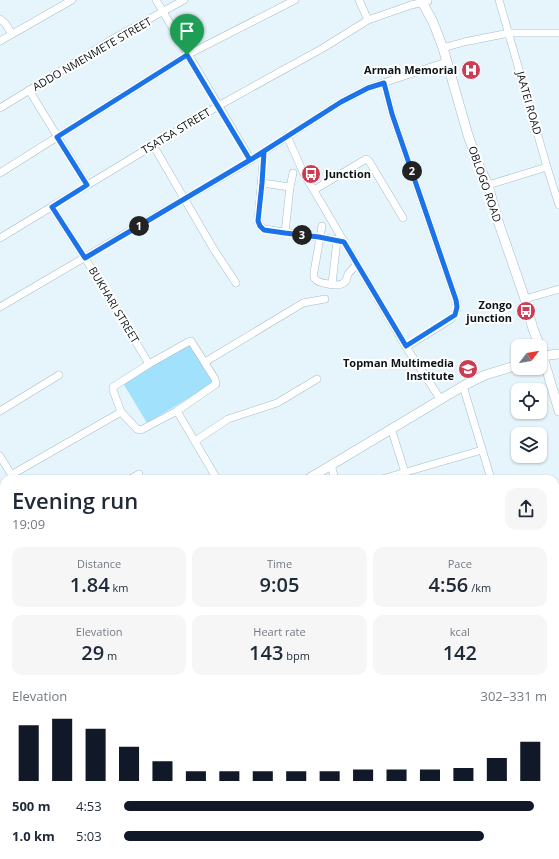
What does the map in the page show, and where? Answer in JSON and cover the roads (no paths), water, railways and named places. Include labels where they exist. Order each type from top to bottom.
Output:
[{"type":"main road","name":"OBLOGO ROAD","points":[[425,1],[443,48],[475,154],[488,185],[498,221],[525,299],[537,339]]},
{"type":"main road","points":[[547,352],[559,354]]},
{"type":"main road","points":[[315,475],[463,386],[485,375],[511,367]]},
{"type":"main road","name":"OBLOGO ROAD","points":[[547,371],[559,411]]},
{"type":"street","points":[[0,41],[72,0]]},
{"type":"street","points":[[156,0],[250,160]]},
{"type":"street","name":"ADDO NMENMETE STREET","points":[[0,108],[118,36],[163,13],[184,0]]},
{"type":"street","points":[[0,173],[187,55],[295,0]]},
{"type":"street","points":[[359,0],[368,20]]},
{"type":"street","name":"JAATEI ROAD","points":[[499,0],[559,205]]},
{"type":"street","name":"TSATSA STREET","points":[[0,238],[218,106],[323,48],[368,20],[388,12],[425,1]]},
{"type":"street","points":[[0,19],[5,23],[12,34]]},
{"type":"street","points":[[443,48],[509,33],[559,33]]},
{"type":"street","points":[[0,308],[264,152],[341,102],[368,88],[446,62]]},
{"type":"street","points":[[384,83],[392,114],[454,293],[457,307],[455,315],[451,319],[406,346]]},
{"type":"street","points":[[29,90],[87,185]]},
{"type":"street","points":[[287,136],[303,172],[406,346],[441,400]]},
{"type":"street","points":[[153,145],[220,259],[236,283]]},
{"type":"street","points":[[264,152],[258,221],[260,226],[264,230],[319,237],[344,242]]},
{"type":"street","points":[[314,190],[366,159],[369,161],[403,218]]},
{"type":"street","points":[[488,185],[547,167]]},
{"type":"street","points":[[285,233],[292,173]]},
{"type":"street","points":[[262,183],[290,187]]},
{"type":"street","name":"BUKHARI STREET","points":[[52,207],[85,258],[149,364]]},
{"type":"street","points":[[322,226],[319,237],[314,277],[315,280],[338,285],[346,281],[348,274],[357,264]]},
{"type":"street","points":[[332,284],[337,240]]},
{"type":"street","points":[[525,299],[559,289]]},
{"type":"street","points":[[205,362],[303,303],[325,299]]},
{"type":"street","points":[[188,342],[191,342],[205,362],[215,379],[216,384],[177,411],[141,430],[137,429],[121,412],[113,387],[149,364],[188,342]]},
{"type":"street","points":[[0,412],[59,375]]},
{"type":"street","points":[[194,441],[228,419],[277,403],[317,379]]},
{"type":"street","points":[[463,386],[490,475]]},
{"type":"street","points":[[177,411],[215,475]]},
{"type":"street","points":[[16,475],[121,412]]},
{"type":"street","points":[[391,428],[406,475]]},
{"type":"street","points":[[409,475],[482,450]]},
{"type":"street","points":[[0,456],[12,475]]},
{"type":"street","points":[[331,465],[334,475]]},
{"type":"place","name":"Armah Memorial","points":[[471,70]]},
{"type":"place","name":"Junction","points":[[311,174]]},
{"type":"place","name":"Zongo junction","points":[[526,311]]},
{"type":"place","name":"Topman Multimedia Institute","points":[[468,369]]}]
